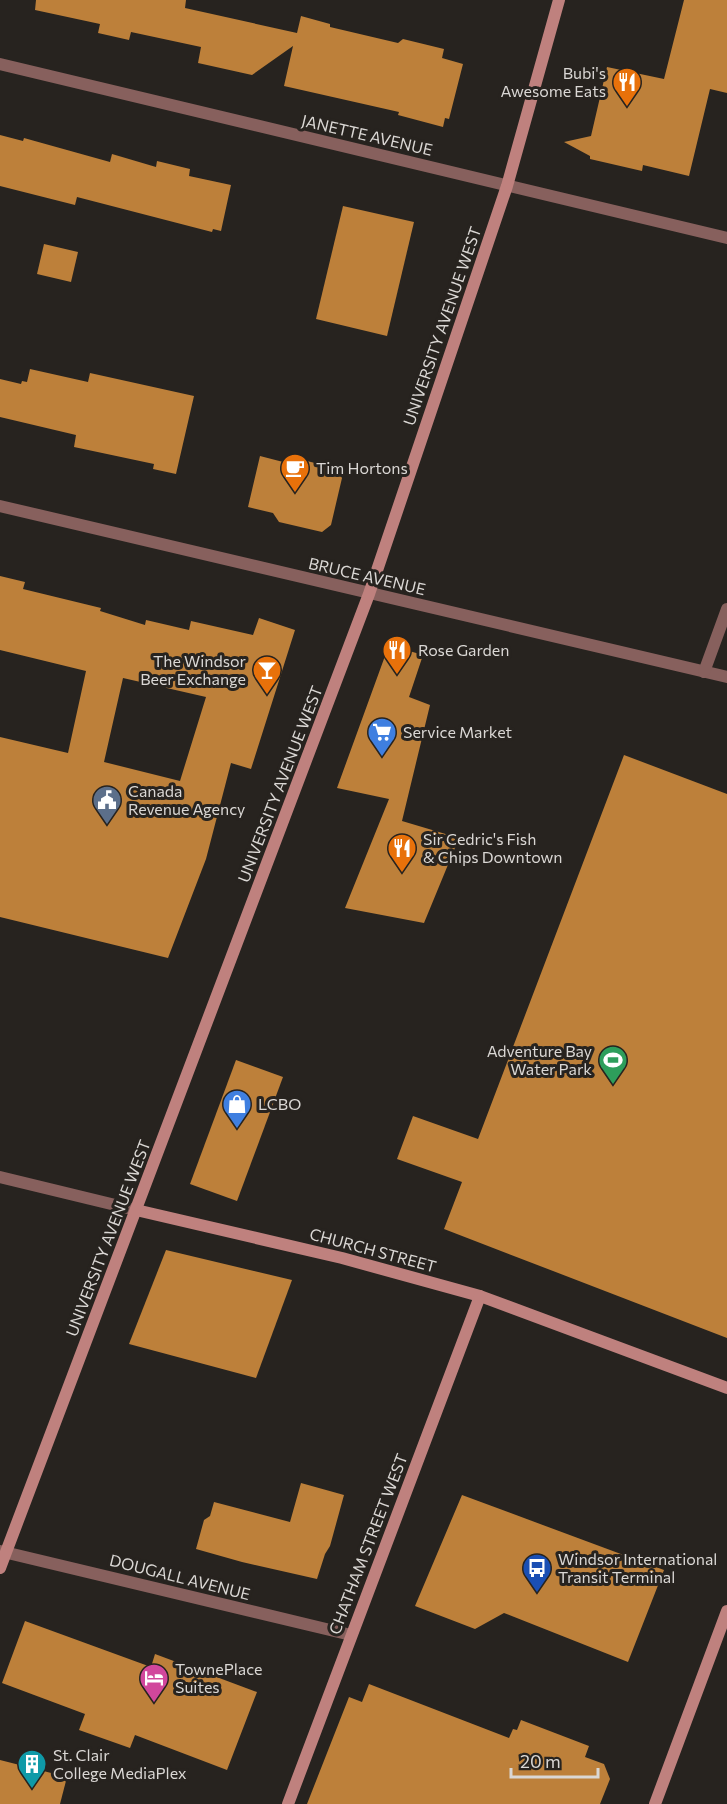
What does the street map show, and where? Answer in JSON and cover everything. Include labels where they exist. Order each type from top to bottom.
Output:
[{"type":"main road","name":"UNIVERSITY AVENUE WEST","points":[[0,1568],[3,1552],[136,1210],[369,594],[507,186],[559,0]]},
{"type":"main road","name":"CHURCH STREET","points":[[136,1210],[342,1258],[480,1296],[727,1389]]},
{"type":"main road","name":"CHATHAM STREET WEST","points":[[288,1804],[480,1296]]},
{"type":"main road","points":[[655,1804],[727,1611]]},
{"type":"street","name":"JANETTE AVENUE","points":[[0,64],[727,238]]},
{"type":"street","name":"BRUCE AVENUE","points":[[0,506],[727,677]]},
{"type":"street","points":[[704,672],[727,609]]},
{"type":"street","name":"CHURCH STREET","points":[[0,1177],[136,1210]]},
{"type":"street","name":"DOUGALL AVENUE","points":[[3,1552],[351,1635]]},
{"type":"building","points":[[36,0],[186,0],[185,8],[297,33],[301,16],[330,24],[330,27],[398,43],[403,39],[444,49],[442,58],[463,64],[449,119],[445,118],[443,127],[398,115],[399,112],[284,86],[293,46],[252,75],[198,63],[201,47],[131,32],[129,40],[98,33],[100,24],[35,10]]},
{"type":"building","points":[[684,0],[727,0],[727,93],[710,89],[689,176],[643,165],[642,171],[590,159],[590,156],[564,142],[591,136],[607,67],[664,79]]},
{"type":"building","points":[[0,135],[23,141],[24,138],[110,162],[112,154],[156,167],[157,161],[190,169],[189,176],[231,185],[221,231],[213,229],[212,232],[77,197],[75,205],[0,186]]},
{"type":"building","points":[[343,206],[414,222],[387,336],[316,319]]},
{"type":"building","points":[[44,244],[78,252],[71,282],[37,274]]},
{"type":"building","points":[[30,369],[88,382],[90,373],[194,396],[176,474],[153,469],[154,464],[74,447],[76,435],[0,417],[0,379],[21,384],[22,381],[27,382]]},
{"type":"building","name":"Tim Hortons","points":[[260,456],[287,463],[295,458],[335,468],[342,478],[331,525],[322,532],[279,522],[273,513],[248,507]]},
{"type":"building","points":[[0,576],[25,582],[23,589],[101,608],[100,611],[145,625],[146,620],[189,630],[191,621],[253,635],[259,618],[295,630],[251,769],[231,763],[206,859],[168,958],[0,917],[0,737],[68,753],[86,671],[0,650]],"holes":[[[123,678],[206,697],[180,781],[104,762]]]},
{"type":"building","points":[[389,645],[423,655],[409,697],[430,705],[402,821],[459,838],[424,923],[345,908],[389,799],[337,788]]},
{"type":"building","name":"Adventure Bay Water Park","points":[[624,755],[727,794],[727,1338],[444,1229],[462,1182],[397,1159],[413,1116],[478,1139]]},
{"type":"building","name":"LCBO","points":[[236,1060],[283,1077],[237,1201],[190,1184]]},
{"type":"building","points":[[166,1250],[292,1280],[256,1378],[129,1344]]},
{"type":"building","points":[[301,1483],[344,1495],[330,1546],[317,1579],[196,1549],[204,1520],[210,1516],[214,1502],[290,1522]]},
{"type":"building","name":"Windsor International Transit Terminal","points":[[462,1495],[664,1570],[628,1662],[504,1613],[475,1629],[415,1606]]},
{"type":"building","name":"TownePlace Suites","points":[[25,1621],[151,1667],[155,1654],[257,1692],[227,1770],[135,1735],[130,1748],[79,1730],[85,1714],[2,1683]]},
{"type":"building","points":[[369,1684],[509,1738],[513,1729],[517,1730],[521,1720],[589,1746],[585,1757],[604,1764],[610,1779],[600,1804],[307,1804],[349,1697],[362,1702]]},
{"type":"building","name":"St. Clair College MediaPlex","points":[[0,1760],[67,1777],[60,1804],[0,1804]]},
{"type":"place","name":"Bubi's Awesome Eats","points":[[627,108]]},
{"type":"place","name":"Tim Hortons","points":[[295,494]]},
{"type":"place","name":"Rose Garden","points":[[397,676]]},
{"type":"place","name":"The Windsor Beer Exchange","points":[[267,696]]},
{"type":"place","name":"Service Market","points":[[382,758]]},
{"type":"place","name":"Canada Revenue Agency","points":[[107,826]]},
{"type":"place","name":"Sir Cedric's Fish & Chips Downtown","points":[[402,874]]},
{"type":"place","name":"Adventure Bay Water Park","points":[[613,1086]]},
{"type":"place","name":"LCBO","points":[[237,1130]]},
{"type":"place","name":"Windsor International Transit Terminal","points":[[537,1594]]},
{"type":"place","name":"TownePlace Suites","points":[[154,1704]]},
{"type":"place","name":"St. Clair College MediaPlex","points":[[32,1790]]}]
